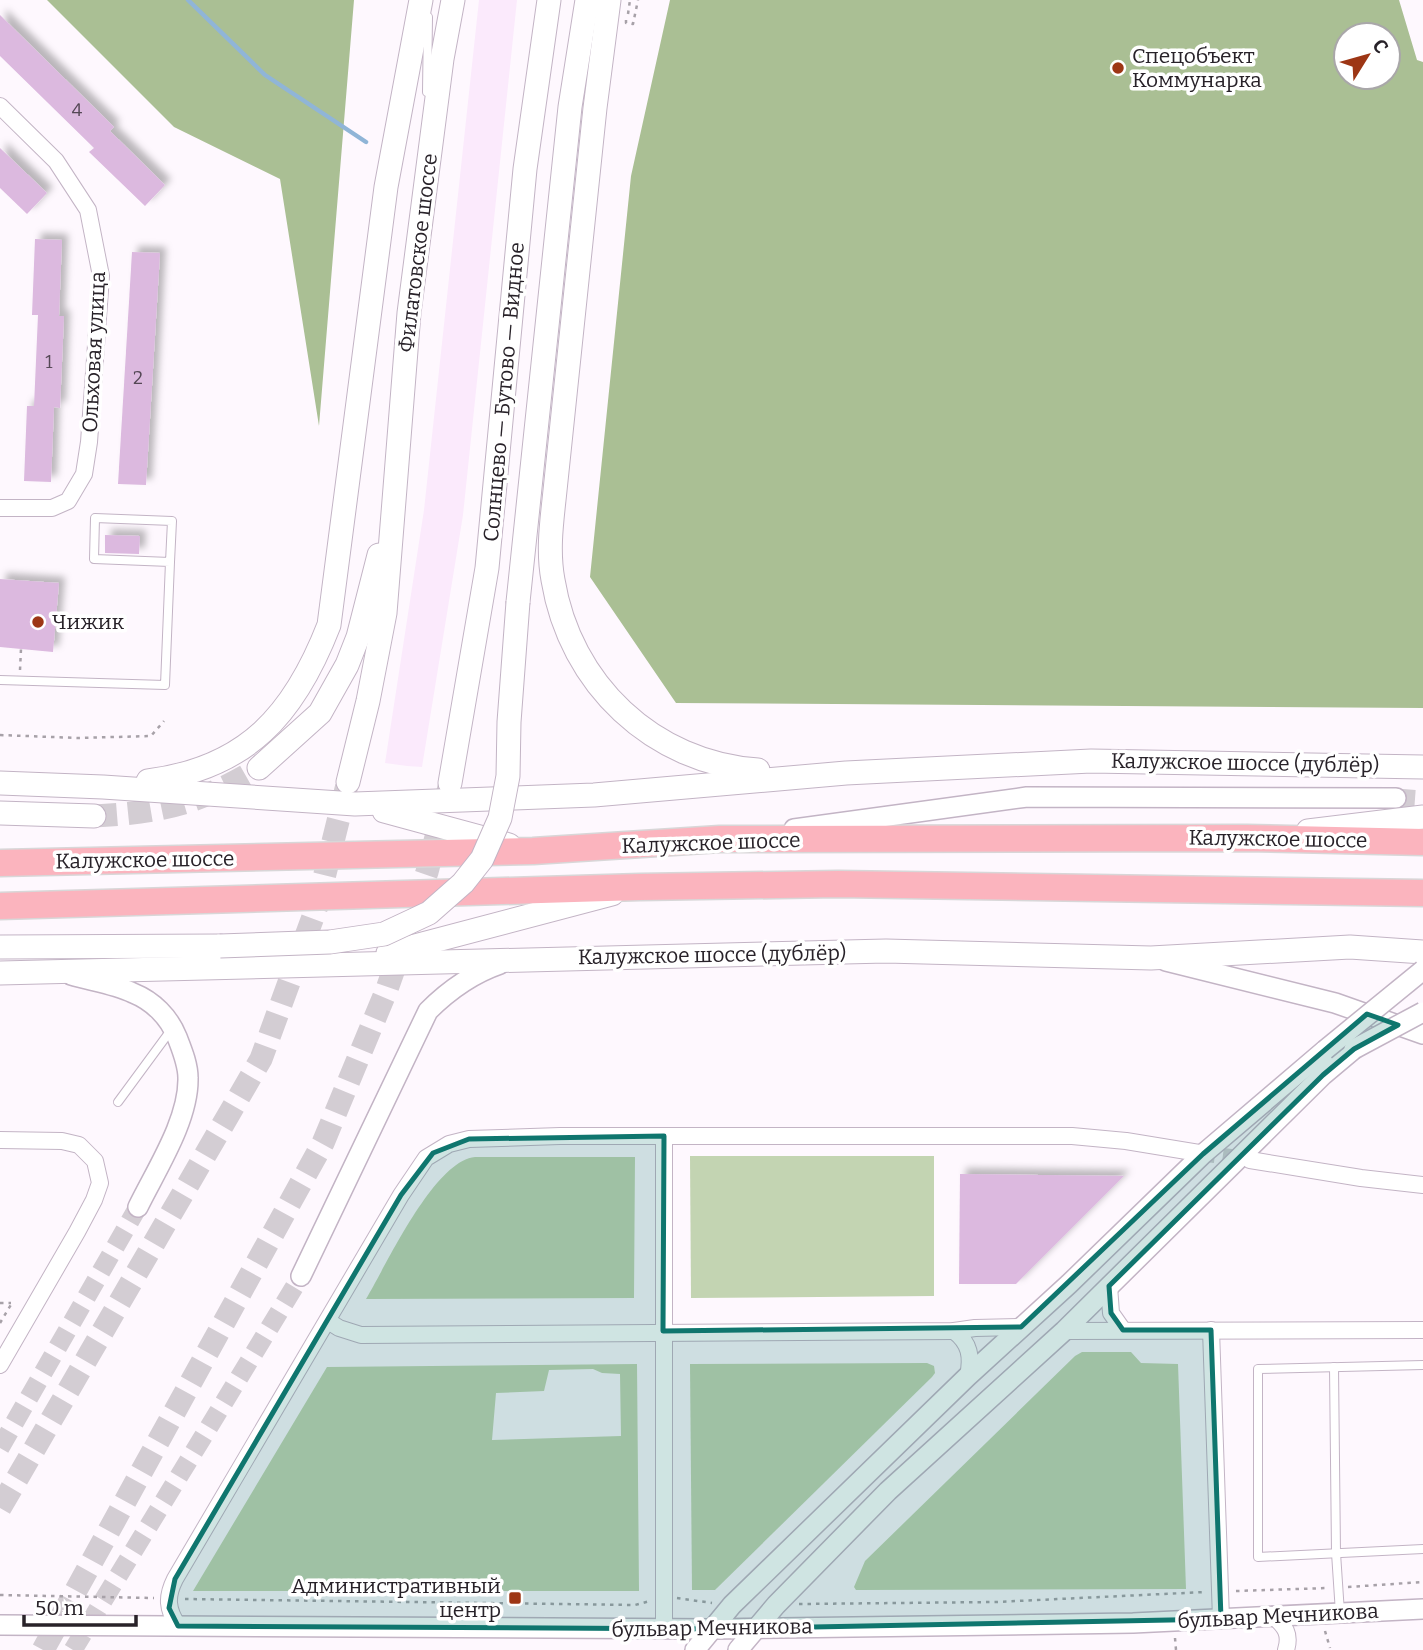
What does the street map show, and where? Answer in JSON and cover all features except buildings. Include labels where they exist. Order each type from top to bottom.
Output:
[{"type":"highway","name":"Калужское шоссе","points":[[0,863],[533,851],[720,839],[1246,838],[1423,842]]},
{"type":"highway","name":"Калужское шоссе","points":[[0,906],[640,887],[838,884],[1423,893]]},
{"type":"main road","points":[[0,783],[103,787],[196,772],[222,761],[248,743],[275,720],[301,686],[329,625],[335,594],[362,361],[386,187],[421,0]]},
{"type":"main road","name":"Филатовское шоссе","points":[[392,508],[409,313],[442,59],[453,0]]},
{"type":"main road","name":"Солнцево — Бутово — Видное","points":[[450,783],[487,568],[525,169],[549,0]]},
{"type":"main road","points":[[0,947],[220,946],[330,942],[384,934],[429,913],[463,883],[482,859],[500,818],[508,776],[518,601],[570,107],[598,4]]},
{"type":"main road","points":[[598,4],[595,108],[551,530],[550,554],[558,603],[575,648],[604,692],[629,718],[673,747],[706,762],[734,768],[846,773]]},
{"type":"main road","points":[[259,768],[320,713],[347,666],[358,637],[392,508]]},
{"type":"main road","points":[[348,782],[368,701],[384,613],[392,508]]},
{"type":"main road","name":"Калужское шоссе (дублёр)","points":[[103,787],[355,804],[594,795],[846,773],[1091,761],[1423,767]]},
{"type":"main road","points":[[355,804],[533,851]]},
{"type":"main road","points":[[0,813],[94,816]]},
{"type":"main road","points":[[1246,838],[1423,817]]},
{"type":"main road","points":[[341,964],[439,941],[640,887]]},
{"type":"main road","name":"Калужское шоссе (дублёр)","points":[[0,974],[886,951],[1151,958],[1350,947],[1423,952]]},
{"type":"street","name":"Ольховая улица","points":[[0,106],[56,161],[88,210],[101,276],[89,442],[84,474],[68,501],[52,508],[0,508]]},
{"type":"street","points":[[720,839],[1027,797],[1396,798]]},
{"type":"street","points":[[1151,958],[1335,1003],[1423,1034]]},
{"type":"street","points":[[301,1276],[428,1011],[448,991],[479,971],[512,960]]},
{"type":"street","points":[[695,1650],[732,1605],[968,1376],[1069,1284],[1203,1154],[1423,970]]},
{"type":"street","points":[[63,973],[133,993],[158,1008],[173,1028],[184,1055],[188,1078],[185,1105],[138,1207]]},
{"type":"street","points":[[738,1650],[776,1605],[888,1491],[1064,1331],[1323,1075],[1354,1049],[1423,1012]]},
{"type":"street","points":[[664,1136],[664,1629]]},
{"type":"street","points":[[178,1626],[171,1615],[168,1599],[175,1579],[414,1176],[426,1158],[440,1148],[459,1140],[478,1138],[1072,1136],[1126,1141],[1199,1153]]},
{"type":"street","points":[[0,1140],[62,1141],[79,1145],[91,1155],[100,1177],[99,1190],[94,1200],[7,1340],[0,1365]]},
{"type":"street","points":[[1251,1160],[1423,1185]]},
{"type":"street","points":[[1109,1286],[1109,1307],[1123,1330]]},
{"type":"street","points":[[328,1321],[339,1328],[361,1335],[954,1331],[1021,1327]]},
{"type":"street","points":[[1211,1330],[1221,1619]]},
{"type":"street","points":[[1064,1331],[1423,1330]]},
{"type":"street","points":[[954,1331],[965,1342],[970,1353],[968,1376]]},
{"type":"street","name":"бульвар Мечникова","points":[[0,1625],[712,1629],[1133,1623],[1423,1609]]},
{"type":"street","points":[[1273,1616],[1287,1633],[1286,1650]]},
{"type":"lane","points":[[427,171],[428,0]]},
{"type":"lane","points":[[598,4],[601,0]]},
{"type":"lane","points":[[570,107],[590,40]]},
{"type":"lane","points":[[0,680],[165,685],[172,521],[95,518],[94,559],[170,562]]},
{"type":"lane","points":[[118,1101],[173,1028]]},
{"type":"lane","points":[[1423,1365],[1258,1369],[1258,1557],[1423,1549]]},
{"type":"lane","points":[[1334,1367],[1336,1553],[1340,1613]]},
{"type":"path","points":[[630,0],[626,23],[633,24],[638,0]]},
{"type":"path","points":[[20,681],[21,649]]},
{"type":"path","points":[[0,735],[151,737],[164,721]]},
{"type":"path","points":[[0,1303],[12,1303],[0,1322]]},
{"type":"path","points":[[776,1605],[996,1602],[1423,1582]]},
{"type":"path","points":[[0,1595],[635,1605],[665,1596],[732,1605]]},
{"type":"path","points":[[119,1597],[119,1607]]},
{"type":"path","points":[[1322,1625],[1330,1648]]},
{"type":"highlighted area","points":[[1367,1014],[1398,1025],[1354,1049],[1323,1075],[1109,1286],[1111,1313],[1123,1330],[1211,1330],[1221,1619],[712,1629],[178,1626],[169,1608],[175,1579],[401,1195],[433,1153],[469,1139],[664,1136],[663,1331],[1021,1327],[1203,1154]]},
{"type":"shaded area","points":[[479,0],[517,0],[463,515],[422,767],[407,766],[385,763],[424,510]]},
{"type":"green space","points":[[47,0],[354,0],[319,426],[280,179],[174,127]]},
{"type":"green space","points":[[670,0],[1399,0],[1417,60],[1423,62],[1423,708],[676,703],[590,577],[631,176]]},
{"type":"green space","points":[[690,1156],[934,1156],[934,1296],[691,1298]]},
{"type":"green space","points":[[475,1157],[635,1157],[634,1298],[366,1299],[428,1194],[459,1163]]},
{"type":"green space","points":[[1082,1352],[1131,1352],[1141,1363],[1178,1364],[1186,1589],[856,1590],[854,1587],[865,1561]]},
{"type":"green space","points":[[927,1363],[934,1366],[935,1373],[932,1377],[715,1590],[692,1590],[690,1364]]},
{"type":"green space","points":[[637,1364],[639,1591],[193,1591],[327,1367]],"holes":[[[593,1369],[602,1373],[620,1374],[621,1436],[492,1440],[496,1393],[544,1391],[549,1370]]]},
{"type":"waterway","points":[[188,0],[265,75],[366,142]]},
{"type":"tunnel","points":[[94,816],[140,812],[180,804],[218,790],[259,768]]},
{"type":"tunnel","points":[[415,907],[450,783]]},
{"type":"tunnel","points":[[0,1508],[261,1059],[317,906],[347,785]]},
{"type":"tunnel","points":[[1396,798],[1423,800]]},
{"type":"tunnel","points":[[43,1650],[323,1143],[402,946]]},
{"type":"tunnel","points":[[1199,1153],[1248,1159]]},
{"type":"tunnel","points":[[0,1448],[138,1207]]},
{"type":"tunnel","points":[[73,1650],[301,1276]]},
{"type":"place","name":"Спецобъект Коммунарка","points":[[1118,68]]},
{"type":"place","name":"Чижик","points":[[38,622]]},
{"type":"place","name":"Административный центр","points":[[515,1598]]}]
